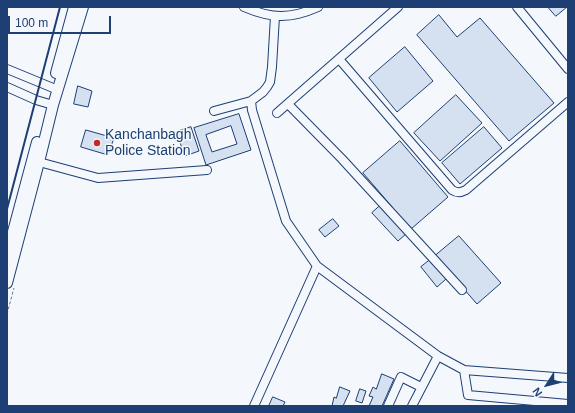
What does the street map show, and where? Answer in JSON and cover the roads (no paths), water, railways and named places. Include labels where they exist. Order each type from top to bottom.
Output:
[{"type":"main road","points":[[55,89],[74,7]]},
{"type":"main road","points":[[7,254],[50,105],[83,7]]},
{"type":"main road","points":[[7,283],[39,162],[50,105]]},
{"type":"lane","points":[[244,7],[257,13],[275,16],[301,14],[318,7]]},
{"type":"lane","points":[[277,113],[398,7]]},
{"type":"lane","points":[[517,7],[568,69]]},
{"type":"lane","points":[[214,110],[251,100],[263,92],[270,82],[275,16]]},
{"type":"lane","points":[[339,59],[447,184],[456,192],[461,193],[568,102]]},
{"type":"lane","points":[[7,69],[55,89]]},
{"type":"lane","points":[[7,87],[50,105]]},
{"type":"lane","points":[[251,100],[252,110],[286,221],[318,266],[438,356],[464,370],[568,378]]},
{"type":"lane","points":[[288,104],[342,159],[462,290]]},
{"type":"lane","points":[[39,162],[98,178],[207,170]]},
{"type":"lane","points":[[254,406],[318,266]]},
{"type":"lane","points":[[412,406],[438,356]]},
{"type":"lane","points":[[464,370],[468,395],[568,404]]},
{"type":"lane","points":[[388,406],[401,377],[421,387]]},
{"type":"place","name":"Kanchanbagh Police Station","points":[[97,143]]}]
